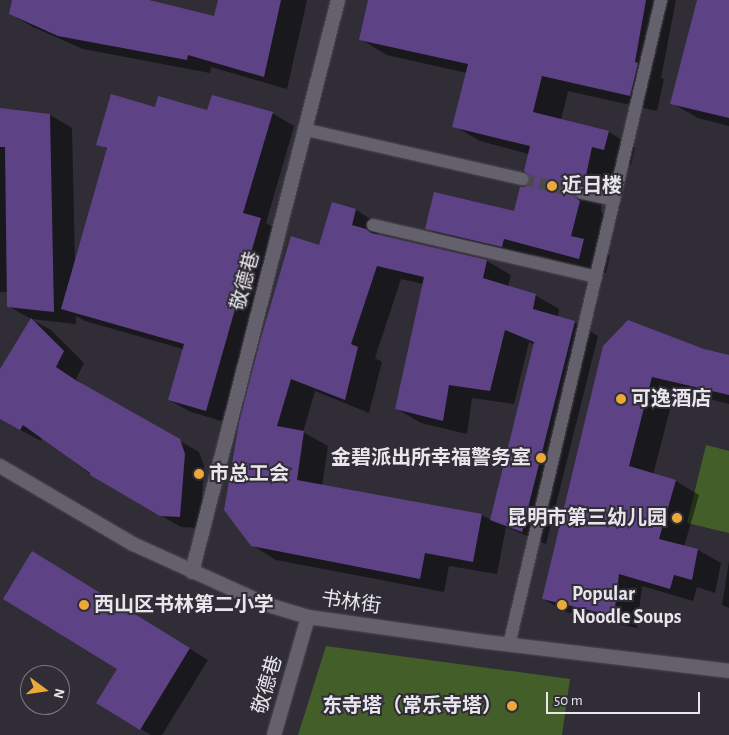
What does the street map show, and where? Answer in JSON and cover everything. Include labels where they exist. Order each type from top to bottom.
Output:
[{"type":"street","name":"敬德巷","points":[[192,572],[338,0]]},
{"type":"street","points":[[509,645],[661,0]]},
{"type":"street","points":[[306,130],[522,179]]},
{"type":"street","points":[[582,193],[614,200]]},
{"type":"street","points":[[373,225],[596,277]]},
{"type":"street","name":"书林街","points":[[0,466],[133,544],[264,604],[308,617],[509,645],[729,671]]},
{"type":"street","name":"敬德巷","points":[[274,735],[308,617]]},
{"type":"green space","points":[[706,445],[729,451],[729,533],[687,523]]},
{"type":"green space","points":[[326,646],[570,679],[562,735],[298,735]]},
{"type":"building","points":[[12,0],[149,0],[214,16],[218,0],[281,0],[264,77],[188,55],[187,60],[58,36],[9,14]]},
{"type":"building","points":[[368,0],[646,0],[635,62],[638,63],[630,96],[542,76],[533,112],[609,131],[604,150],[592,147],[584,185],[579,185],[574,191],[574,196],[580,201],[571,236],[584,239],[579,259],[504,239],[502,247],[425,229],[434,192],[514,211],[520,187],[525,187],[530,181],[530,176],[524,171],[530,146],[452,127],[468,64],[359,40]]},
{"type":"building","points":[[697,0],[729,0],[729,118],[670,104]]},
{"type":"building","points":[[111,94],[155,107],[158,96],[207,110],[212,95],[273,112],[243,213],[261,218],[206,411],[168,400],[184,344],[61,309],[107,148],[96,145]]},
{"type":"building","points":[[0,108],[50,114],[54,312],[7,307],[5,147],[0,147]]},
{"type":"building","points":[[332,202],[356,209],[352,225],[366,229],[371,233],[487,260],[483,278],[536,294],[533,309],[575,321],[522,532],[490,520],[534,342],[505,330],[490,391],[449,385],[443,421],[395,409],[424,277],[377,266],[351,344],[358,347],[345,400],[291,379],[277,426],[304,431],[297,480],[482,514],[473,562],[425,553],[420,579],[251,546],[224,510],[239,423],[260,341],[291,236],[319,245]]},
{"type":"building","points":[[31,318],[64,351],[56,367],[180,439],[185,454],[180,517],[160,516],[90,475],[90,473],[23,425],[20,430],[0,419],[0,369]]},
{"type":"building","points":[[628,320],[704,349],[729,355],[729,395],[652,377],[629,466],[676,480],[659,539],[698,549],[692,580],[674,575],[670,589],[619,574],[614,616],[542,599],[603,346]]},
{"type":"building","points":[[32,551],[190,648],[140,730],[96,703],[117,669],[3,599]]},
{"type":"tunnel","points":[[522,179],[582,193]]},
{"type":"place","name":"近日楼","points":[[552,186]]},
{"type":"place","name":"可逸酒店","points":[[621,399]]},
{"type":"place","name":"金碧派出所幸福警务室","points":[[541,458]]},
{"type":"place","name":"市总工会","points":[[199,474]]},
{"type":"place","name":"昆明市第三幼儿园","points":[[677,518]]},
{"type":"place","name":"西山区书林第二小学","points":[[84,605]]},
{"type":"place","name":"Popular Noodle Soups","points":[[562,605]]},
{"type":"place","name":"东寺塔（常乐寺塔）","points":[[512,706]]}]
